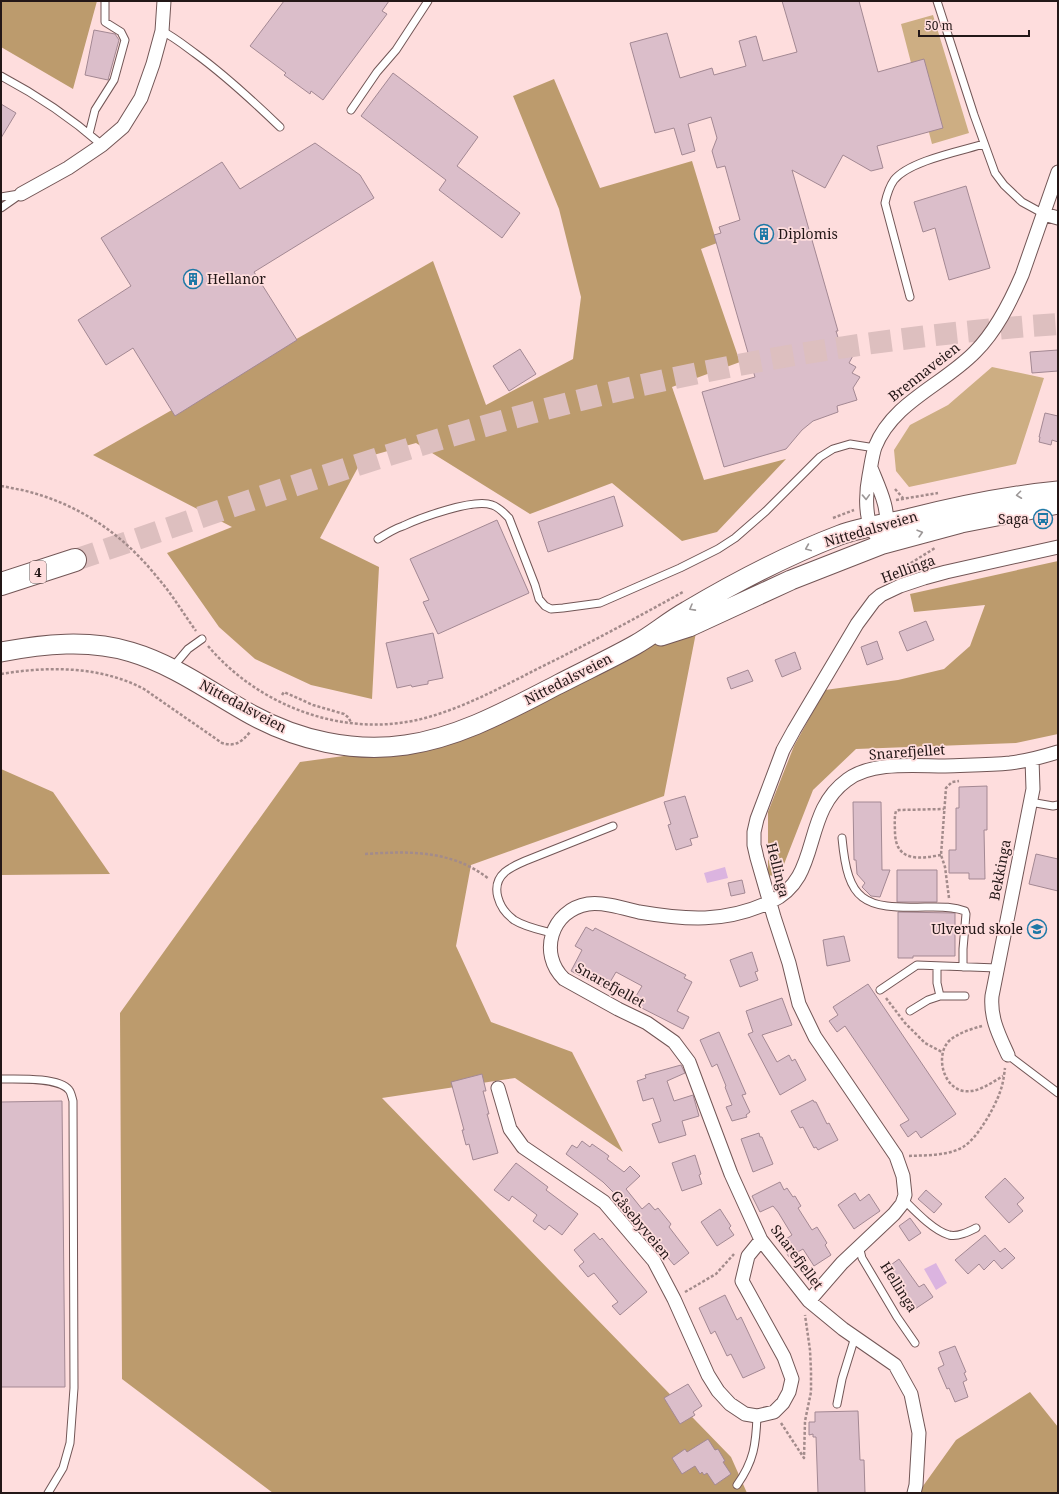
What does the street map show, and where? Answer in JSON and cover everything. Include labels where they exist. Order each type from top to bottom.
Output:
[{"type":"highway","name":"4","points":[[1,584],[75,560]]},
{"type":"main road","name":"Nittedalsveien","points":[[1,652],[55,645],[82,644],[98,645],[130,651],[172,668],[254,716],[290,732],[338,744],[389,747],[425,741],[466,728],[510,709],[636,644],[684,612],[782,560],[844,534],[986,500],[1058,491]]},
{"type":"main road","name":"Nittedalsveien","points":[[636,644],[689,627],[791,580],[883,544],[961,523],[1058,504]]},
{"type":"street","points":[[21,194],[68,168],[102,145],[123,127],[141,98],[153,64],[162,31],[164,1]]},
{"type":"street","name":"Brennaveien","points":[[883,544],[879,525],[866,491],[875,448],[885,428],[896,415],[910,402],[960,366],[988,338],[1015,292],[1058,172]]},
{"type":"street","points":[[1044,214],[1058,218]]},
{"type":"street","name":"Brennaveien","points":[[871,468],[884,501],[879,525]]},
{"type":"street","name":"Hellinga","points":[[904,1200],[903,1176],[896,1156],[816,1037],[799,1004],[789,963],[774,917],[754,845],[754,832],[757,818],[783,750],[831,666],[865,612],[881,595],[905,585],[946,572],[1058,547]]},
{"type":"street","name":"Snarefjellet","points":[[914,1493],[916,1485],[918,1433],[912,1394],[895,1365],[855,1337],[809,1301],[761,1240],[732,1174],[690,1062],[674,1042],[647,1023],[618,1009],[564,979],[553,963],[550,946],[552,933],[560,920],[578,906],[601,904],[667,917],[696,919],[728,916],[753,909],[779,898],[795,884],[803,869],[822,809],[833,793],[852,776],[864,770],[874,768],[1002,763],[1032,760],[1058,752]]},
{"type":"street","name":"Bekkinga","points":[[1008,1056],[994,1023],[991,1003],[1030,802],[1033,779],[1032,760]]},
{"type":"street","name":"Gåsebyveien","points":[[498,1088],[510,1129],[523,1146],[604,1202],[654,1261],[674,1299],[708,1375],[718,1391],[730,1404],[745,1414],[757,1416]]},
{"type":"street","points":[[809,1301],[842,1263],[894,1214],[904,1200]]},
{"type":"street","points":[[757,1416],[774,1412],[783,1403],[790,1392],[792,1379],[784,1357],[742,1281],[748,1256],[761,1240]]},
{"type":"lane","points":[[89,134],[95,110],[114,80],[125,40],[121,32],[105,22],[105,1]]},
{"type":"lane","points":[[351,110],[396,50],[428,1]]},
{"type":"lane","points":[[937,1],[995,173],[1004,185],[1022,202],[1044,214]]},
{"type":"lane","points":[[162,31],[170,35],[238,87],[280,127]]},
{"type":"lane","points":[[1,76],[44,101],[102,145]]},
{"type":"lane","points":[[910,297],[886,203],[887,192],[895,179],[910,168],[933,159],[984,144]]},
{"type":"lane","points":[[1,197],[21,194]]},
{"type":"lane","points":[[1,208],[21,194]]},
{"type":"lane","points":[[378,539],[402,526],[450,509],[476,504],[492,504],[509,518],[539,598],[545,606],[551,609],[600,603],[680,568],[718,549],[735,538],[766,511],[820,457],[833,449],[850,444],[875,448]]},
{"type":"lane","points":[[172,668],[188,650],[202,639]]},
{"type":"lane","points":[[1030,802],[1053,806],[1058,805]]},
{"type":"lane","points":[[552,933],[524,925],[510,916],[500,905],[497,885],[505,872],[511,868],[613,826]]},
{"type":"lane","points":[[842,838],[847,873],[853,888],[860,897],[870,902],[887,906],[949,907],[964,911],[966,914],[963,967]]},
{"type":"lane","points":[[880,990],[917,966],[997,968]]},
{"type":"lane","points":[[937,966],[937,983],[940,996]]},
{"type":"lane","points":[[910,1011],[928,1000],[940,996],[965,996]]},
{"type":"lane","points":[[1008,1056],[1058,1093]]},
{"type":"lane","points":[[1,1079],[46,1080],[59,1083],[69,1089],[73,1101],[74,1388],[70,1443],[63,1468],[48,1493]]},
{"type":"lane","points":[[904,1200],[920,1215],[949,1235],[958,1235],[976,1228]]},
{"type":"lane","name":"Hellinga","points":[[859,1246],[862,1258],[897,1317],[916,1343]]},
{"type":"lane","points":[[837,1404],[842,1378],[855,1337]]},
{"type":"lane","points":[[738,1484],[746,1472],[753,1455],[756,1440],[757,1416]]},
{"type":"path","points":[[1,486],[39,494],[54,500],[85,514],[111,531],[134,550],[169,592],[214,654],[239,678],[266,696],[283,704],[314,715],[351,723],[370,724],[417,720],[456,708],[577,650],[688,589]]},
{"type":"path","points":[[828,520],[855,510]]},
{"type":"path","points":[[897,572],[936,548]]},
{"type":"path","points":[[1,674],[45,668],[80,671],[112,677],[144,689],[222,744],[228,745],[240,742],[251,732]]},
{"type":"path","points":[[282,695],[284,692],[313,705],[344,714],[349,718],[351,723]]},
{"type":"path","points":[[949,907],[946,868],[941,855],[946,788],[952,782],[964,780]]},
{"type":"path","points":[[941,855],[914,857],[905,856],[900,851],[896,842],[895,814],[896,811],[899,810],[944,809]]},
{"type":"path","points":[[365,854],[401,851],[439,855],[480,872],[497,885]]},
{"type":"path","points":[[880,990],[905,1023],[925,1043],[942,1052]]},
{"type":"path","points":[[994,1023],[967,1030],[950,1041],[942,1052],[942,1063],[946,1077],[950,1083],[963,1091],[978,1090],[1004,1076]]},
{"type":"path","points":[[896,1156],[946,1153],[963,1147],[969,1143],[980,1129],[996,1100],[1004,1076],[1008,1056]]},
{"type":"path","points":[[674,1299],[716,1274],[736,1251]]},
{"type":"shaded area","points":[[1,1],[97,1],[73,89],[1,47]]},
{"type":"shaded area","points":[[933,15],[969,133],[932,144],[901,24]]},
{"type":"shaded area","points":[[554,79],[600,188],[692,161],[717,243],[701,249],[740,362],[672,387],[704,480],[786,459],[717,532],[682,541],[612,483],[530,514],[416,443],[363,458],[320,538],[379,567],[372,699],[311,685],[255,659],[219,627],[167,553],[232,527],[93,455],[433,261],[486,405],[573,359],[581,297],[559,209],[513,96]]},
{"type":"shaded area","points":[[992,367],[1044,378],[1016,464],[909,487],[896,471],[894,450],[910,425],[948,405]]},
{"type":"shaded area","points":[[1058,561],[1058,734],[1016,743],[856,749],[813,790],[779,877],[768,875],[768,812],[794,746],[825,690],[898,680],[944,669],[970,646],[985,605],[914,612],[910,594]]},
{"type":"shaded area","points":[[702,602],[664,796],[471,865],[456,946],[491,1022],[572,1052],[623,1152],[515,1078],[382,1098],[731,1457],[747,1493],[273,1493],[122,1379],[120,1013],[300,762],[373,752],[462,730]]},
{"type":"shaded area","points":[[1,769],[53,792],[110,874],[1,875]]},
{"type":"shaded area","points":[[725,867],[728,878],[707,883],[704,873]]},
{"type":"shaded area","points":[[936,1263],[947,1283],[936,1290],[924,1269]]},
{"type":"shaded area","points":[[1030,1392],[1058,1427],[1058,1493],[918,1493],[956,1440]]},
{"type":"building","points":[[284,1],[389,1],[382,11],[387,14],[323,100],[311,91],[310,94],[284,75],[286,73],[250,46]]},
{"type":"building","name":"Diplomis","points":[[782,1],[859,1],[878,72],[924,59],[943,128],[877,146],[883,168],[871,171],[843,155],[825,188],[792,170],[838,331],[836,331],[843,354],[855,352],[849,363],[856,367],[852,373],[860,377],[853,388],[857,400],[837,406],[838,412],[813,421],[802,430],[786,449],[724,467],[702,392],[755,377],[714,235],[721,233],[719,227],[740,220],[725,166],[717,168],[712,151],[717,138],[711,117],[688,124],[695,151],[682,155],[674,128],[655,133],[630,43],[667,33],[680,78],[712,68],[714,75],[746,66],[739,41],[756,36],[763,61],[797,52]]},
{"type":"building","points":[[94,30],[115,34],[119,40],[108,80],[85,75]]},
{"type":"building","points":[[393,73],[478,137],[457,166],[520,213],[502,238],[439,190],[446,180],[361,116]]},
{"type":"building","points":[[1,104],[16,113],[1,138]]},
{"type":"building","name":"Hellanor","points":[[315,143],[360,175],[374,198],[254,272],[297,340],[175,416],[133,348],[106,365],[78,320],[131,286],[101,238],[222,162],[240,189]]},
{"type":"building","points":[[966,186],[990,268],[949,280],[935,228],[923,232],[914,202]]},
{"type":"building","points":[[520,349],[536,374],[509,391],[493,366]]},
{"type":"building","points":[[1058,350],[1058,371],[1032,373],[1030,352]]},
{"type":"building","points":[[1045,413],[1058,416],[1058,442],[1052,440],[1051,445],[1039,442]]},
{"type":"building","points":[[614,496],[623,526],[548,552],[538,522]]},
{"type":"building","points":[[497,520],[529,593],[438,634],[423,602],[429,600],[410,559]]},
{"type":"building","points":[[926,621],[934,640],[907,651],[899,632]]},
{"type":"building","points":[[433,633],[443,678],[428,681],[428,684],[397,688],[386,643]]},
{"type":"building","points":[[877,641],[883,659],[867,665],[861,647]]},
{"type":"building","points":[[795,652],[801,669],[782,677],[775,660]]},
{"type":"building","points":[[748,670],[753,681],[731,689],[727,678]]},
{"type":"building","points":[[987,786],[987,830],[984,830],[985,879],[969,879],[969,873],[949,873],[949,850],[956,850],[956,808],[959,808],[959,787]]},
{"type":"building","points":[[685,796],[698,837],[690,839],[692,845],[676,850],[668,825],[671,824],[664,802]]},
{"type":"building","points":[[853,802],[881,802],[882,870],[890,870],[880,897],[871,896],[862,887],[865,883],[857,874],[856,860],[854,860]]},
{"type":"building","points":[[1036,854],[1058,859],[1058,891],[1029,884]]},
{"type":"building","points":[[897,870],[937,870],[937,902],[897,902]]},
{"type":"building","points":[[742,880],[745,893],[731,896],[728,883]]},
{"type":"building","points":[[898,912],[955,913],[955,956],[913,956],[913,958],[898,958]]},
{"type":"building","points":[[586,927],[593,931],[595,928],[686,975],[684,978],[692,982],[677,1011],[689,1017],[683,1029],[632,1003],[642,986],[616,972],[606,989],[571,971],[582,950],[575,946]]},
{"type":"building","points":[[844,936],[850,961],[827,966],[823,940]]},
{"type":"building","points":[[752,952],[758,971],[755,972],[758,980],[740,987],[730,960]]},
{"type":"building","points":[[868,984],[956,1114],[921,1138],[916,1131],[908,1137],[900,1125],[909,1120],[845,1026],[837,1032],[829,1021],[838,1015],[833,1007]]},
{"type":"building","points":[[782,998],[792,1025],[762,1035],[777,1062],[789,1055],[792,1061],[795,1059],[806,1080],[780,1095],[748,1034],[753,1032],[746,1011]]},
{"type":"building","points":[[719,1032],[746,1094],[742,1095],[750,1112],[746,1115],[747,1117],[732,1121],[726,1107],[732,1105],[725,1087],[726,1086],[717,1064],[712,1067],[700,1040]]},
{"type":"building","points":[[681,1065],[685,1073],[667,1081],[674,1101],[693,1095],[699,1116],[682,1121],[686,1135],[659,1143],[652,1124],[661,1121],[653,1098],[643,1101],[637,1081],[646,1078],[645,1075]]},
{"type":"building","points":[[482,1074],[486,1091],[483,1091],[489,1114],[487,1114],[498,1153],[473,1160],[469,1144],[466,1145],[462,1130],[464,1130],[451,1082]]},
{"type":"building","points":[[813,1100],[816,1102],[827,1124],[829,1123],[838,1140],[818,1150],[816,1147],[814,1148],[803,1127],[800,1128],[791,1111]]},
{"type":"building","points":[[62,1101],[65,1387],[1,1387],[1,1102]]},
{"type":"building","points":[[759,1133],[773,1164],[753,1172],[741,1139]]},
{"type":"building","points":[[582,1141],[590,1147],[592,1144],[605,1153],[609,1156],[607,1159],[624,1172],[630,1166],[640,1176],[626,1189],[642,1209],[649,1203],[655,1210],[658,1208],[671,1224],[669,1227],[689,1253],[674,1265],[630,1212],[631,1210],[603,1182],[566,1154],[572,1145],[577,1148]]},
{"type":"building","points":[[695,1155],[701,1174],[699,1175],[702,1184],[682,1191],[672,1163]]},
{"type":"building","points":[[516,1163],[548,1187],[546,1190],[578,1214],[562,1235],[549,1225],[545,1230],[533,1221],[537,1215],[512,1196],[509,1201],[494,1190]]},
{"type":"building","points":[[1005,1178],[1024,1198],[1017,1204],[1023,1211],[1009,1223],[985,1197]]},
{"type":"building","points":[[780,1182],[784,1190],[787,1188],[793,1197],[795,1196],[801,1206],[798,1208],[812,1230],[817,1227],[827,1243],[825,1245],[831,1255],[814,1266],[803,1249],[789,1257],[780,1243],[792,1235],[773,1206],[760,1212],[752,1196]]},
{"type":"building","points":[[926,1190],[942,1204],[934,1213],[918,1199]]},
{"type":"building","points":[[855,1193],[860,1201],[869,1194],[880,1211],[854,1229],[838,1205]]},
{"type":"building","points":[[720,1209],[731,1226],[729,1228],[734,1235],[717,1246],[701,1222]]},
{"type":"building","points":[[910,1218],[921,1233],[909,1241],[899,1226]]},
{"type":"building","points":[[594,1233],[600,1240],[602,1238],[647,1292],[620,1315],[612,1306],[618,1302],[594,1273],[588,1277],[579,1266],[584,1262],[574,1250]]},
{"type":"building","points":[[985,1235],[1000,1252],[1005,1248],[1015,1258],[1002,1269],[994,1260],[984,1270],[979,1264],[968,1274],[955,1260]]},
{"type":"building","points":[[899,1259],[919,1287],[924,1284],[933,1297],[912,1311],[890,1275],[892,1273],[888,1267]]},
{"type":"building","points":[[725,1295],[737,1320],[741,1317],[765,1368],[743,1378],[731,1354],[727,1356],[715,1331],[711,1334],[699,1308]]},
{"type":"building","points":[[955,1346],[966,1372],[964,1373],[967,1380],[963,1382],[968,1397],[955,1402],[949,1388],[947,1389],[938,1368],[944,1365],[939,1352]]},
{"type":"building","points":[[688,1384],[702,1406],[693,1412],[695,1415],[680,1424],[664,1398]]},
{"type":"building","points":[[858,1411],[860,1460],[864,1460],[865,1493],[818,1493],[816,1437],[813,1437],[813,1434],[809,1435],[809,1422],[815,1422],[815,1412]]},
{"type":"building","points":[[708,1439],[715,1450],[718,1449],[725,1461],[723,1462],[731,1474],[715,1485],[707,1473],[704,1475],[702,1472],[700,1474],[695,1466],[682,1474],[672,1458],[685,1449],[687,1452]]},
{"type":"tunnel","points":[[75,560],[302,483],[473,429],[596,396],[726,367],[792,355],[925,336],[1058,324]]},
{"type":"place","name":"Diplomis","points":[[764,234]]},
{"type":"place","name":"Hellanor","points":[[193,279]]},
{"type":"place","name":"Saga","points":[[1043,519]]},
{"type":"place","name":"Ulverud skole","points":[[1037,929]]}]
